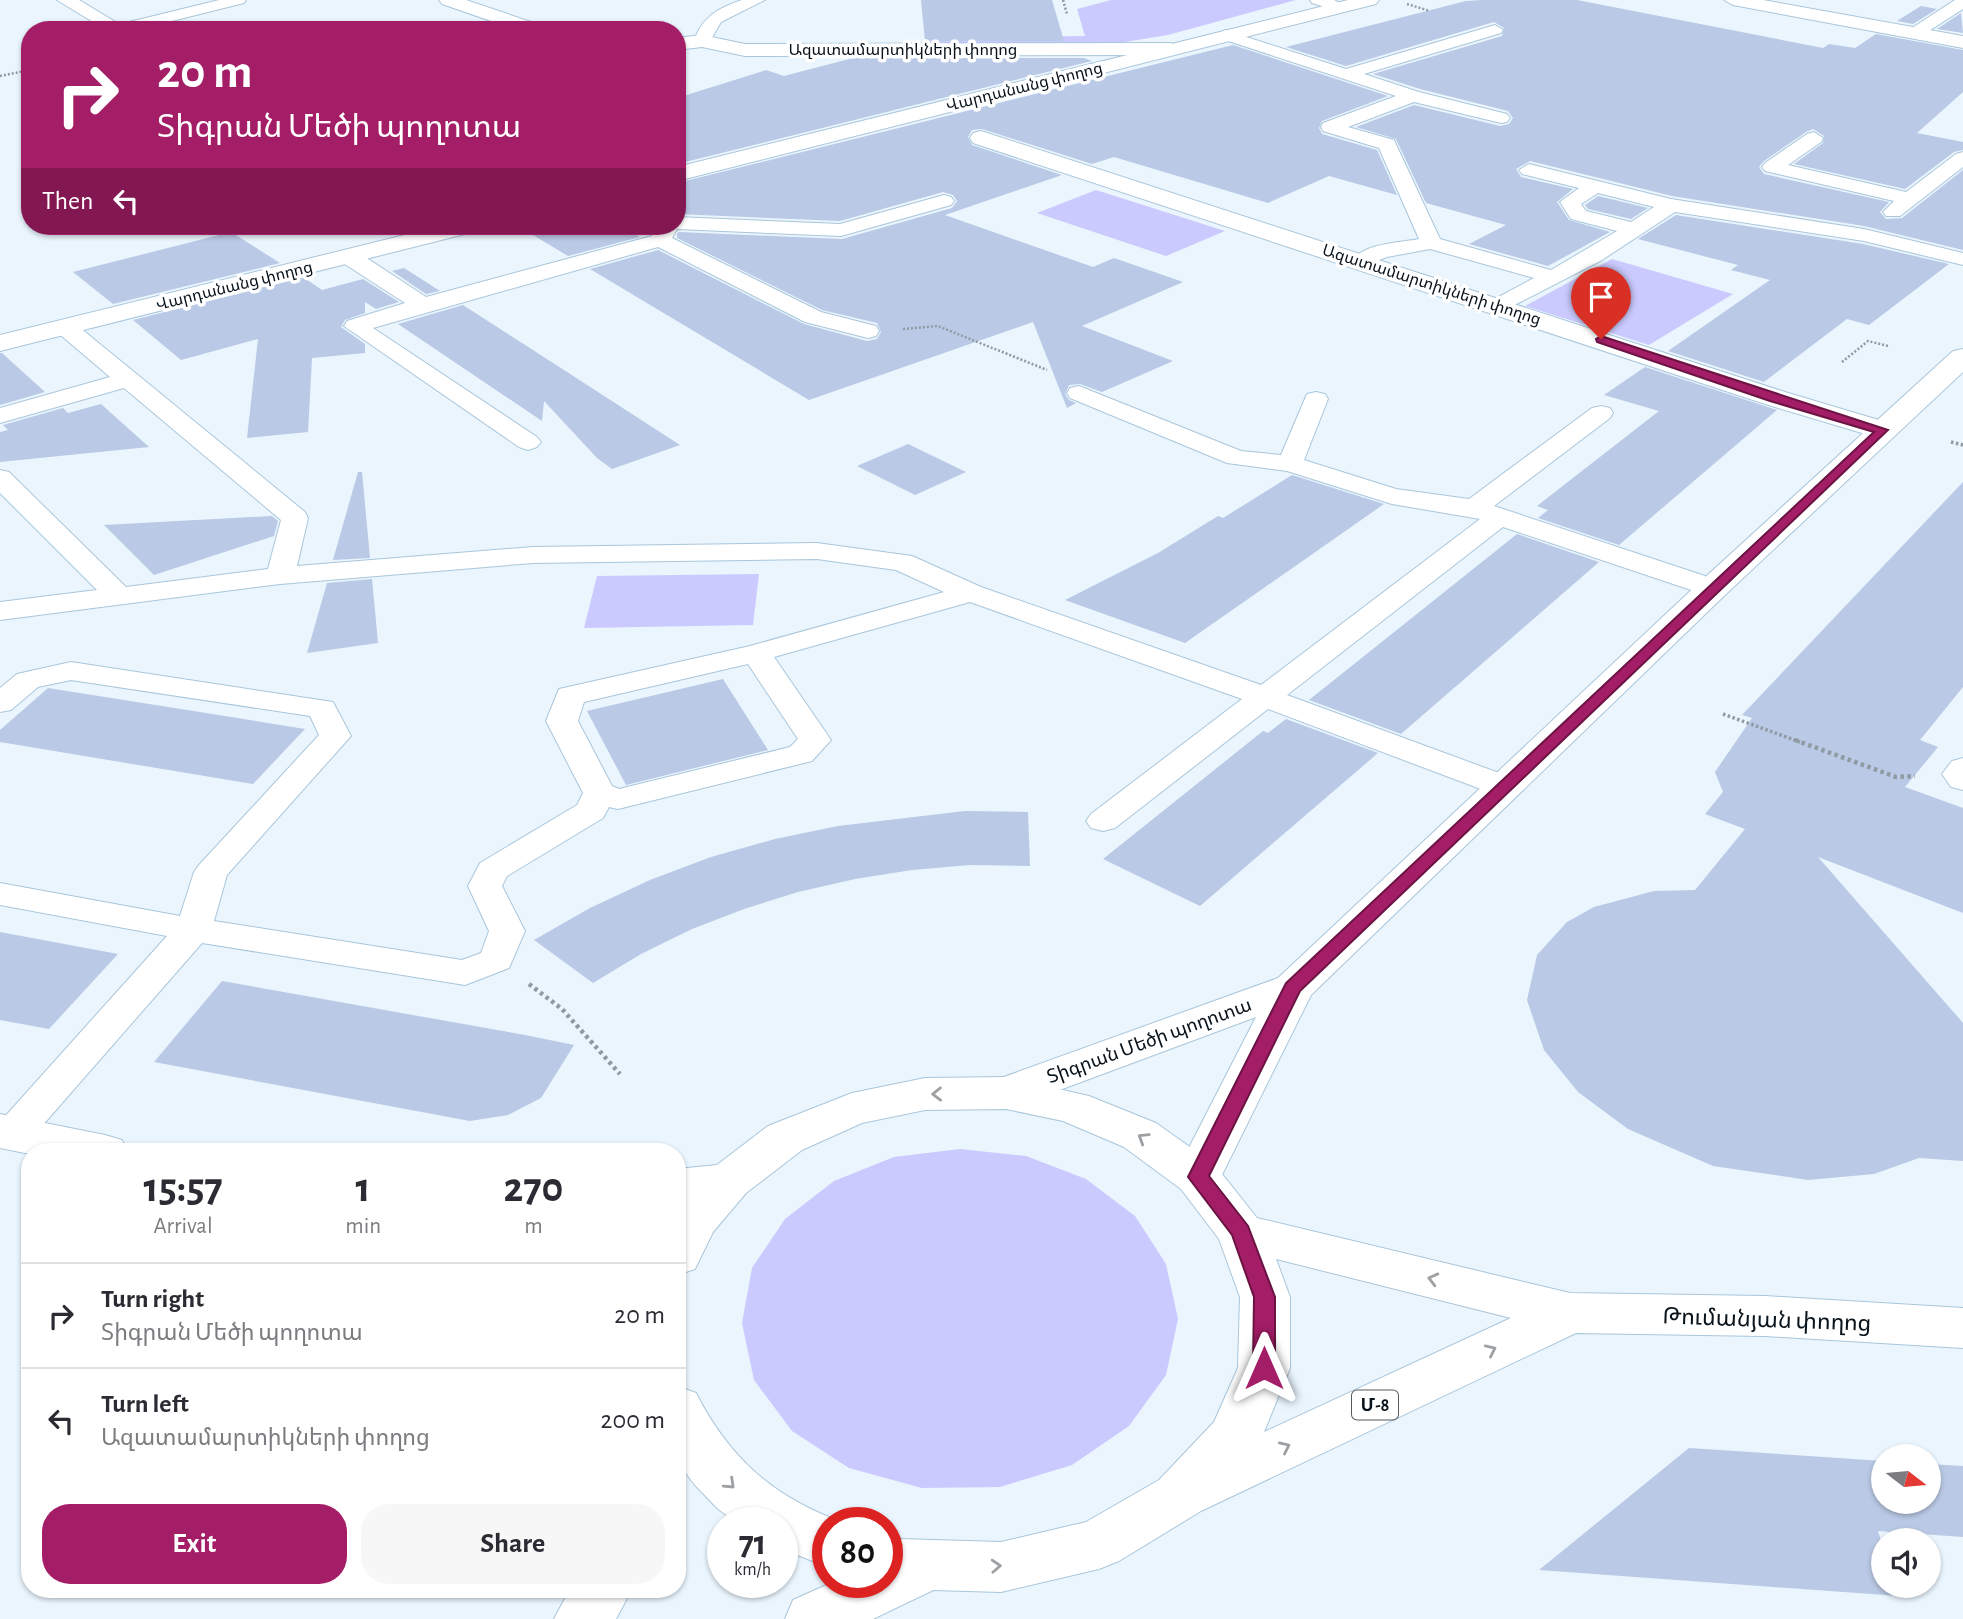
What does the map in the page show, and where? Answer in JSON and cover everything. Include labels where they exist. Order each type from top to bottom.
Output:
[{"type":"main road","points":[[66,0],[104,21]]},
{"type":"main road","points":[[448,0],[510,21]]},
{"type":"main road","name":"Վարդանանց փողոց","points":[[686,172],[1370,0]]},
{"type":"main road","points":[[1349,4],[1386,0]]},
{"type":"main road","points":[[1733,0],[1963,42]]},
{"type":"main road","name":"Ազատամարտիկների փողոց","points":[[686,43],[702,41],[745,50],[1171,49]]},
{"type":"main road","name":"Ազատամարտիկների փողոց","points":[[981,138],[1774,398],[1882,430]]},
{"type":"main road","name":"Վարդանանց փողոց","points":[[0,343],[433,235]]},
{"type":"main road","name":"Տիգրան Մեծի պողոտա","points":[[1198,1177],[1293,988],[1713,588],[1963,357]]},
{"type":"main road","name":"Տիգրան Մեծի պողոտա","points":[[1006,1093],[1293,988]]},
{"type":"main road","points":[[686,1237],[693,1222],[729,1181],[785,1138],[852,1109],[925,1094],[1006,1093],[1073,1107],[1140,1135],[1198,1177],[1241,1232],[1265,1297],[1264,1368],[1235,1436],[1179,1497],[1098,1544],[1001,1567],[907,1563],[814,1619]]},
{"type":"main road","points":[[7,1132],[61,1143]]},
{"type":"main road","points":[[686,1186],[729,1181]]},
{"type":"main road","name":"Մ-8","points":[[1241,1232],[1570,1312]]},
{"type":"main road","name":"Մ-8","points":[[1179,1497],[1570,1312]]},
{"type":"main road","name":"Թումանյան փողոց","points":[[1570,1312],[1765,1316],[1963,1328]]},
{"type":"main road","points":[[686,1437],[729,1485],[812,1537]]},
{"type":"main road","points":[[583,1619],[597,1598]]},
{"type":"lane","points":[[152,21],[238,0]]},
{"type":"lane","points":[[702,41],[705,28],[716,15],[757,0]]},
{"type":"lane","points":[[1318,0],[1349,4]]},
{"type":"lane","points":[[1915,33],[1963,2]]},
{"type":"lane","points":[[1346,74],[1495,30]]},
{"type":"lane","points":[[1225,35],[1413,96],[1500,118]]},
{"type":"lane","points":[[1413,96],[1330,127],[1387,144],[1431,243]]},
{"type":"lane","points":[[1814,138],[1772,167],[1911,199]]},
{"type":"lane","points":[[1864,235],[1963,158]]},
{"type":"lane","points":[[1529,170],[1671,205],[1864,235],[1963,259]]},
{"type":"lane","points":[[1595,186],[1570,202],[1578,215],[1633,229]]},
{"type":"lane","points":[[686,223],[841,230],[944,201]]},
{"type":"lane","points":[[1499,306],[1553,277],[1671,205]]},
{"type":"lane","points":[[528,442],[355,326],[657,235]]},
{"type":"lane","points":[[668,235],[813,317],[868,331]]},
{"type":"lane","points":[[1362,261],[1381,252],[1431,243],[1553,277]]},
{"type":"lane","points":[[348,256],[423,305]]},
{"type":"lane","points":[[65,327],[295,518],[280,576]]},
{"type":"lane","points":[[0,416],[128,379]]},
{"type":"lane","points":[[1079,393],[1236,458],[1290,464],[1392,496],[1486,513],[1713,588]]},
{"type":"lane","points":[[1290,464],[1316,399]]},
{"type":"lane","points":[[1104,821],[1266,697],[1601,414]]},
{"type":"lane","points":[[0,478],[118,596]]},
{"type":"lane","points":[[0,611],[280,576],[533,555],[817,551],[902,562],[971,593],[1266,697],[1506,787]]},
{"type":"lane","points":[[756,653],[815,740],[801,754],[618,799],[599,793],[562,721],[570,696],[756,653],[971,593]]},
{"type":"lane","points":[[0,703],[28,680],[71,671],[322,709],[335,736],[211,872],[193,930],[7,1132]]},
{"type":"lane","points":[[0,894],[193,930],[283,942],[465,973],[496,960],[507,930],[485,886],[492,870],[591,811],[599,793]]},
{"type":"path","points":[[1407,4],[1426,10]]},
{"type":"path","points":[[0,76],[21,72]]},
{"type":"path","points":[[868,331],[938,326],[1042,366],[1079,393]]},
{"type":"path","points":[[1842,362],[1868,341],[1888,346]]},
{"type":"path","points":[[1951,442],[1963,445]]},
{"type":"path","points":[[1723,714],[1896,777],[1961,774]]},
{"type":"path","points":[[496,960],[562,1009],[620,1074]]},
{"type":"shaded area","points":[[1111,0],[1296,0],[1168,35],[1119,43],[929,46],[928,38],[1085,36],[1077,9]]},
{"type":"shaded area","points":[[1096,190],[1225,231],[1166,256],[1037,213]]},
{"type":"shaded area","points":[[1612,259],[1733,294],[1649,345],[1525,306]]},
{"type":"shaded area","points":[[759,574],[753,625],[584,628],[597,576]]},
{"type":"shaded area","points":[[960,1149],[1026,1156],[1086,1179],[1135,1216],[1166,1264],[1178,1319],[1166,1375],[1129,1426],[1072,1465],[1000,1487],[922,1488],[849,1468],[792,1431],[754,1380],[742,1323],[752,1268],[785,1219],[834,1181],[894,1157]]},
{"type":"building","points":[[921,0],[1052,0],[1064,41],[925,41]]},
{"type":"building","points":[[1577,0],[1823,48],[1829,44],[1855,48],[1876,34],[1963,50],[1963,92],[1917,133],[1963,142],[1963,150],[1954,152],[1905,189],[1794,164],[1823,143],[1824,136],[1813,129],[1759,167],[1764,174],[1889,202],[1880,212],[1886,219],[1902,218],[1963,170],[1963,250],[1864,226],[1672,196],[1530,161],[1516,169],[1521,177],[1573,189],[1557,202],[1569,220],[1610,232],[1548,266],[1469,244],[1506,225],[1426,203],[1396,139],[1356,127],[1414,105],[1500,126],[1509,124],[1513,118],[1508,111],[1373,74],[1502,36],[1504,28],[1494,22],[1346,66],[1286,47],[1466,1]]},
{"type":"building","points":[[1921,6],[1937,9],[1913,24],[1897,21]]},
{"type":"building","points":[[1961,13],[1963,33],[1937,29]]},
{"type":"building","points":[[1233,45],[1388,96],[1322,121],[1319,128],[1322,134],[1377,150],[1397,195],[1329,176],[1268,203],[1114,157],[1092,164],[982,129],[972,130],[968,137],[972,145],[1062,175],[945,215],[1093,267],[1114,258],[1183,282],[1082,326],[1173,361],[1102,392],[1080,384],[1069,385],[1065,394],[1069,400],[1076,403],[1067,408],[1033,322],[809,400],[590,269],[658,250],[804,324],[867,341],[877,339],[881,332],[877,323],[822,310],[677,238],[677,235],[686,235],[686,232],[842,239],[952,208],[957,201],[953,195],[943,192],[840,221],[686,214],[686,181]]},
{"type":"building","points":[[853,58],[1084,58],[1092,61],[686,162],[686,95],[766,70],[784,76]]},
{"type":"building","points":[[1598,196],[1648,208],[1631,219],[1588,209],[1585,205]]},
{"type":"building","points":[[1676,215],[1863,244],[1949,264],[1869,325],[1847,319],[1764,382],[1668,351],[1770,280],[1731,270],[1738,265],[1638,239]]},
{"type":"building","points":[[219,235],[236,235],[280,263],[113,304],[73,272]]},
{"type":"building","points":[[533,235],[640,237],[568,256]]},
{"type":"building","points":[[404,268],[440,291],[426,294],[392,271]]},
{"type":"building","points":[[303,277],[322,290],[363,279],[399,302],[376,309],[365,302],[365,313],[345,320],[341,327],[365,344],[365,353],[312,358],[308,432],[247,438],[258,339],[181,360],[133,320]]},
{"type":"building","points":[[463,305],[680,445],[612,469],[597,458],[544,401],[542,421],[398,324]]},
{"type":"building","points":[[2,353],[45,392],[0,405]]},
{"type":"building","points":[[1645,367],[1777,410],[1619,545],[1538,518],[1548,510],[1537,506],[1659,411],[1604,395]]},
{"type":"building","points":[[101,404],[149,447],[0,462],[0,432],[8,430],[3,425],[63,408],[68,413]]},
{"type":"building","points":[[908,444],[966,472],[915,495],[857,466]]},
{"type":"building","points":[[358,472],[362,472],[370,558],[333,560]]},
{"type":"building","points":[[1292,475],[1384,504],[1185,643],[1065,600],[1158,553],[1218,516],[1223,518]]},
{"type":"building","points":[[1963,482],[1963,687],[1920,740],[1938,747],[1905,787],[1963,808],[1963,913],[1818,857],[1963,1023],[1963,1161],[1919,1158],[1874,1174],[1808,1180],[1713,1166],[1628,1129],[1578,1092],[1544,1050],[1527,1000],[1537,955],[1567,922],[1594,907],[1654,891],[1695,890],[1745,829],[1705,814],[1723,792],[1715,772],[1752,718],[1742,715]]},
{"type":"building","points":[[272,516],[278,521],[274,536],[154,575],[104,525]]},
{"type":"building","points":[[1517,534],[1599,562],[1401,734],[1309,700]]},
{"type":"building","points":[[372,579],[378,643],[307,653],[327,583]]},
{"type":"building","points":[[723,679],[768,750],[626,785],[587,711]]},
{"type":"building","points":[[48,688],[305,729],[253,784],[0,742],[0,730]]},
{"type":"building","points":[[1286,719],[1378,753],[1200,906],[1103,859],[1263,731],[1268,733]]},
{"type":"building","points":[[965,811],[1028,812],[1030,866],[970,865],[912,870],[798,892],[692,929],[641,954],[593,983],[534,940],[590,908],[650,880],[711,857],[775,839],[838,826]]},
{"type":"building","points":[[0,932],[118,954],[49,1029],[0,1020]]},
{"type":"building","points":[[222,981],[574,1045],[541,1098],[508,1115],[470,1121],[154,1062]]},
{"type":"building","points":[[1689,1448],[1871,1460],[1871,1514],[1941,1514],[1941,1465],[1963,1466],[1963,1537],[1941,1535],[1941,1528],[1871,1528],[1871,1594],[1539,1570]]},
{"type":"route","points":[[1264,1368],[1265,1297],[1241,1232],[1198,1177],[1293,988],[1882,430],[1774,398],[1601,339]]}]
